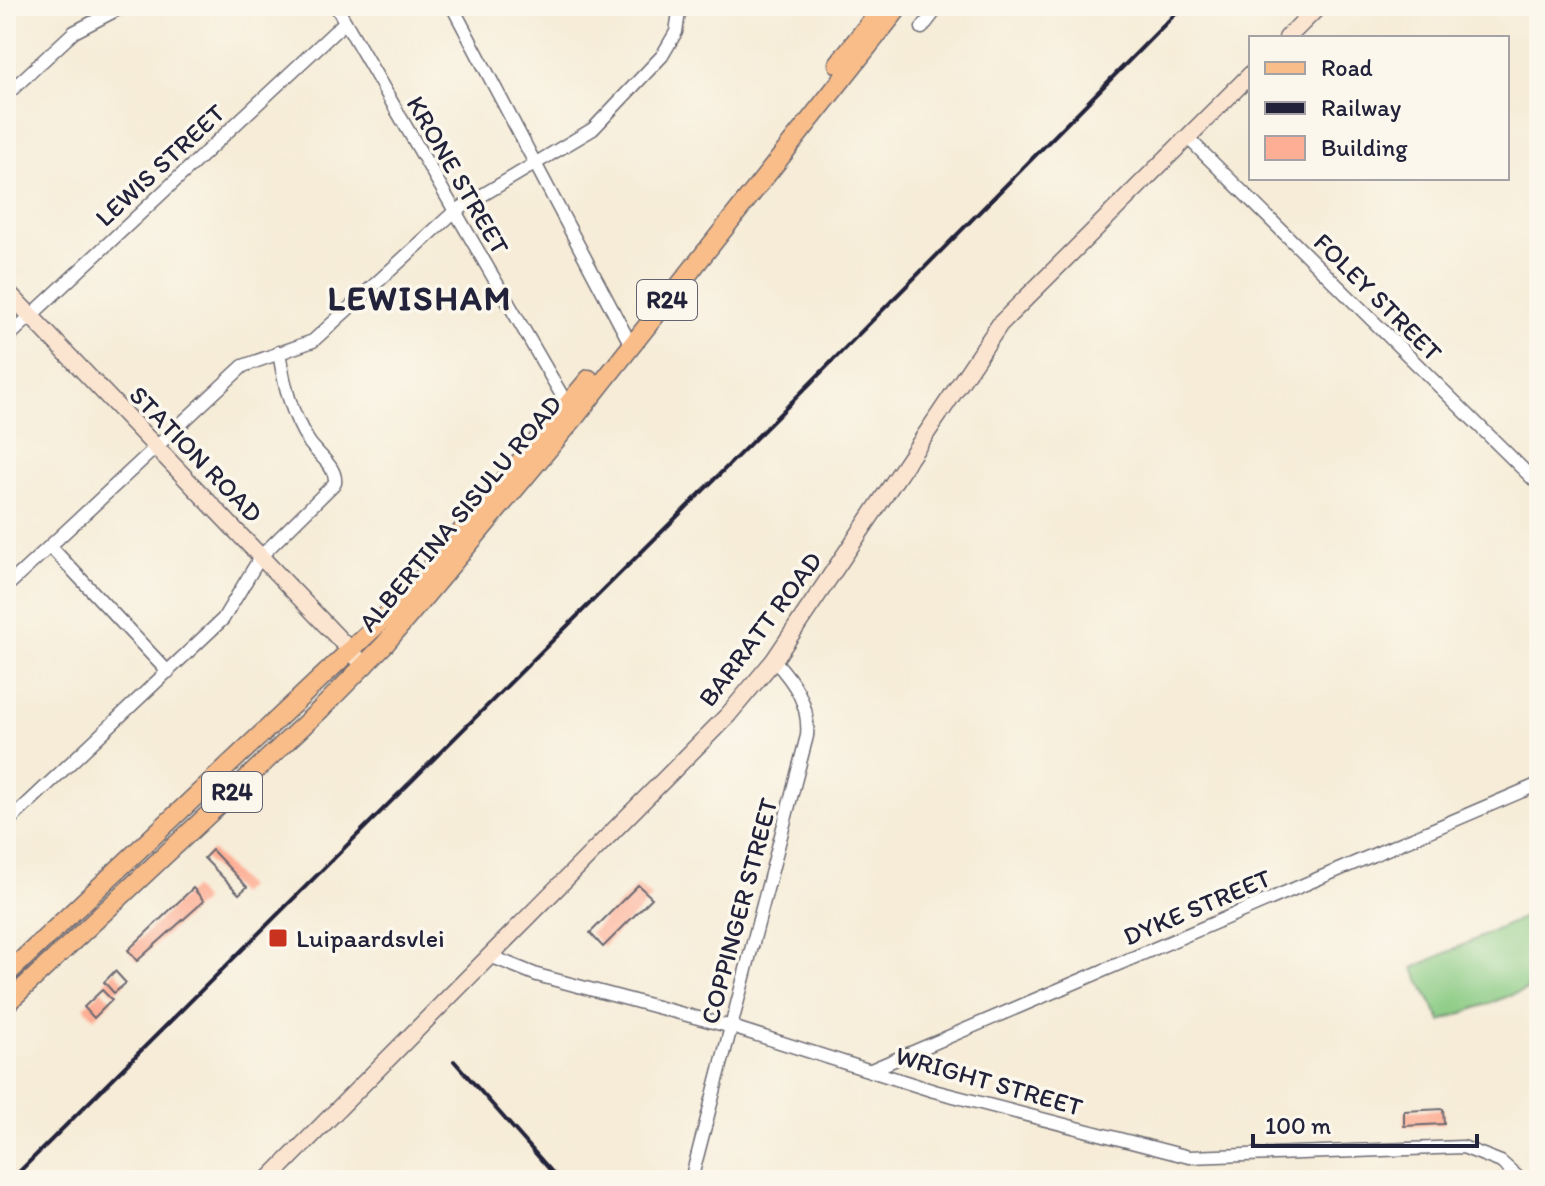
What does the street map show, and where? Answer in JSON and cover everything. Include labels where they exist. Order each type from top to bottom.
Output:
[{"type":"main road","name":"ALBERTINA SISULU ROAD","points":[[8,970],[351,651],[420,581],[627,341],[883,6]]},
{"type":"main road","name":"ALBERTINA SISULU ROAD","points":[[6,1004],[365,666],[900,6]]},
{"type":"main road","points":[[1289,36],[1319,6]]},
{"type":"main road","name":"BARRATT ROAD","points":[[268,1180],[728,715],[774,660],[1000,324],[1249,76]]},
{"type":"main road","name":"STATION ROAD","points":[[6,290],[365,666]]},
{"type":"main road","points":[[169,822],[183,838]]},
{"type":"street","points":[[6,95],[74,32],[124,6]]},
{"type":"street","name":"KRONE STREET","points":[[336,6],[568,406]]},
{"type":"street","points":[[452,6],[627,341]]},
{"type":"street","points":[[6,587],[243,366],[313,341],[454,212],[593,129],[631,93],[676,32],[680,6]]},
{"type":"street","points":[[922,28],[939,6]]},
{"type":"street","name":"LEWIS STREET","points":[[6,339],[345,22]]},
{"type":"street","name":"FOLEY STREET","points":[[1187,137],[1539,485]]},
{"type":"street","points":[[6,824],[223,619],[261,556],[329,493],[336,476],[298,423],[285,387],[279,352]]},
{"type":"street","points":[[50,546],[168,672]]},
{"type":"street","name":"COPPINGER STREET","points":[[691,1180],[807,736],[807,714],[799,692],[774,660]]},
{"type":"street","name":"DYKE STREET","points":[[871,1070],[1539,784]]},
{"type":"street","name":"WRIGHT STREET","points":[[490,956],[537,975],[732,1027],[1019,1115],[1189,1157],[1447,1146],[1488,1155],[1521,1180]]},
{"type":"street","points":[[8,970],[26,986]]},
{"type":"green space","points":[[1539,910],[1539,985],[1441,1021],[1413,968]]},
{"type":"building","points":[[212,850],[247,887],[239,894],[204,858]]},
{"type":"building","points":[[638,885],[652,898],[603,947],[590,933]]},
{"type":"building","points":[[193,888],[204,901],[137,961],[128,950]]},
{"type":"building","points":[[115,971],[126,983],[114,993],[104,982]]},
{"type":"building","points":[[102,990],[112,1000],[94,1018],[84,1007]]},
{"type":"building","points":[[1443,1109],[1444,1124],[1404,1126],[1404,1111]]},
{"type":"railway","points":[[11,1180],[773,421],[1183,6]]},
{"type":"railway","points":[[454,1061],[559,1180]]},
{"type":"place","name":"Luipaardsvlei","points":[[278,938]]},
{"type":"district","name":"LEWISHAM","points":[[420,298]]}]
